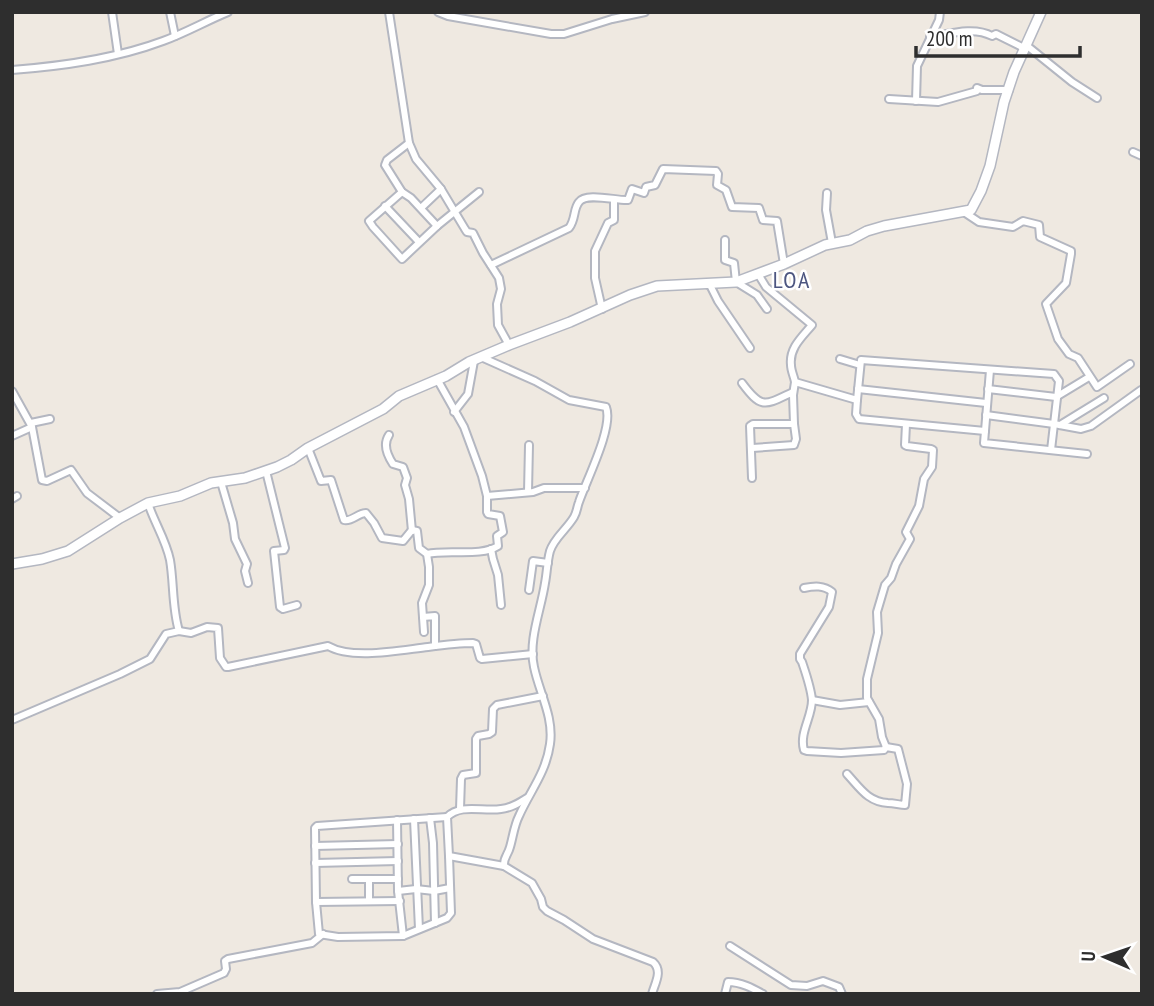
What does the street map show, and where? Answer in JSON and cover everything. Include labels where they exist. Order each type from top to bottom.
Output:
[{"type":"street","points":[[112,12],[118,54]]},
{"type":"street","points":[[170,12],[175,36]]},
{"type":"street","points":[[204,12],[206,22]]},
{"type":"street","points":[[12,70],[54,66],[144,48],[228,12]]},
{"type":"street","points":[[389,12],[409,143],[416,159],[441,189],[467,232],[473,233],[499,278],[499,325],[509,345]]},
{"type":"street","points":[[438,12],[551,34],[564,34],[645,12]]},
{"type":"street","points":[[916,101],[917,68],[939,20],[940,12]]},
{"type":"street","points":[[12,564],[68,551],[148,503],[180,496],[211,483],[246,478],[267,471],[383,409],[399,396],[509,345],[630,295],[657,286],[736,282],[832,243],[850,240],[867,231],[971,210],[981,191],[1014,72],[1041,12]]},
{"type":"street","points":[[930,37],[961,32],[983,31],[992,36],[995,34],[1025,47],[1097,98]]},
{"type":"street","points":[[889,99],[938,102],[977,91],[977,88],[1009,90]]},
{"type":"street","points":[[409,143],[387,160],[385,165],[402,192],[437,226]]},
{"type":"street","points":[[1133,152],[1142,156]]},
{"type":"street","points":[[491,265],[569,228],[580,201],[590,197],[628,200],[633,189],[644,193],[647,187],[655,185],[663,169],[714,170],[718,173],[717,185],[726,191],[732,207],[759,208],[763,220],[777,220],[784,264]]},
{"type":"street","points":[[421,208],[441,189]]},
{"type":"street","points":[[402,192],[370,218],[370,223],[402,259],[437,226],[480,192]]},
{"type":"street","points":[[827,193],[826,210],[832,243]]},
{"type":"street","points":[[601,309],[595,278],[595,251],[608,223],[614,220],[614,200]]},
{"type":"street","points":[[385,206],[419,242]]},
{"type":"street","points":[[963,212],[981,222],[1013,227],[1023,221],[1039,225],[1041,238],[1071,251],[1066,283],[1045,307],[1058,339],[1069,354],[1078,358],[1097,387],[1130,364]]},
{"type":"street","points":[[725,240],[725,260],[734,263],[736,282]]},
{"type":"street","points":[[752,447],[794,444],[795,382],[790,364],[791,355],[794,347],[812,325],[766,287],[758,274]]},
{"type":"street","points":[[736,282],[757,295],[766,309]]},
{"type":"street","points":[[708,285],[750,348]]},
{"type":"street","points":[[454,412],[468,394],[477,359]]},
{"type":"street","points":[[477,359],[535,381],[569,400],[607,407],[609,416],[604,439],[576,514],[551,549],[533,654],[533,665],[543,696],[551,742],[543,773],[517,821],[503,861],[504,866]]},
{"type":"street","points":[[840,359],[860,365]]},
{"type":"street","points":[[985,431],[857,418],[861,360],[1054,374],[1059,381],[1056,397],[1057,424],[1052,450]]},
{"type":"street","points":[[989,370],[984,443],[1087,454]]},
{"type":"street","points":[[988,389],[1056,397],[1089,377]]},
{"type":"street","points":[[426,554],[491,549],[497,547],[497,537],[502,534],[500,516],[487,513],[487,496],[481,472],[465,430],[437,379]]},
{"type":"street","points":[[795,382],[857,400]]},
{"type":"street","points":[[742,383],[755,400],[765,403],[793,392]]},
{"type":"street","points":[[858,389],[986,403]]},
{"type":"street","points":[[986,415],[1081,429],[1091,426],[1141,390]]},
{"type":"street","points":[[12,391],[31,425],[42,480],[47,481],[71,470],[87,494],[120,518]]},
{"type":"street","points":[[1057,424],[1104,398]]},
{"type":"street","points":[[12,436],[31,425],[50,419]]},
{"type":"street","points":[[752,478],[751,425],[794,424]]},
{"type":"street","points":[[886,747],[880,719],[867,696],[867,679],[878,633],[877,612],[884,584],[891,578],[910,539],[906,532],[919,506],[924,479],[932,467],[933,451],[906,446],[906,424]]},
{"type":"street","points":[[389,435],[386,443],[388,454],[393,464],[403,467],[406,476],[412,531]]},
{"type":"street","points":[[528,492],[529,445]]},
{"type":"street","points":[[308,448],[321,481],[331,480],[344,520],[366,513],[382,538],[400,542],[414,529],[417,531],[419,548],[426,554],[429,567],[429,585],[422,603],[424,632]]},
{"type":"street","points":[[267,471],[285,548],[284,551],[274,551],[280,607],[283,609],[297,605]]},
{"type":"street","points":[[220,482],[233,523],[235,539],[247,564],[247,583]]},
{"type":"street","points":[[487,496],[544,488],[585,488]]},
{"type":"street","points":[[148,503],[170,561],[179,631]]},
{"type":"street","points":[[491,549],[498,575],[501,605]]},
{"type":"street","points":[[528,590],[533,561],[548,563]]},
{"type":"street","points":[[804,587],[817,586],[832,592],[829,607],[800,653],[812,700],[803,739],[805,751],[843,752],[897,748],[907,784],[906,803],[904,806],[890,802],[878,803],[847,774]]},
{"type":"street","points":[[423,617],[435,616],[435,646]]},
{"type":"street","points":[[12,720],[150,659],[166,634],[179,631],[191,633],[207,627],[218,628],[220,657],[226,667],[328,646],[341,652],[357,653],[473,643],[476,644],[482,659],[533,654]]},
{"type":"street","points":[[460,809],[461,779],[463,775],[476,773],[475,739],[492,732],[493,709],[497,705],[543,696]]},
{"type":"street","points":[[812,700],[841,705],[869,702]]},
{"type":"street","points":[[447,817],[450,916],[403,936],[338,937],[319,934],[314,846],[315,828],[319,825],[447,817],[460,809],[499,810],[530,797]]},
{"type":"street","points":[[430,818],[435,923]]},
{"type":"street","points":[[397,820],[398,891],[403,936]]},
{"type":"street","points":[[414,820],[419,929]]},
{"type":"street","points":[[314,846],[398,844]]},
{"type":"street","points":[[449,856],[504,866],[532,883],[547,911],[593,939],[653,961],[658,966],[658,972],[652,994]]},
{"type":"street","points":[[315,863],[398,861]]},
{"type":"street","points":[[369,878],[369,901]]},
{"type":"street","points":[[352,879],[398,879]]},
{"type":"street","points":[[398,891],[435,891],[450,888]]},
{"type":"street","points":[[316,902],[400,901]]},
{"type":"street","points":[[157,994],[182,991],[224,973],[225,961],[228,959],[312,943],[323,934]]},
{"type":"street","points":[[730,946],[791,985],[807,986],[825,982],[839,987],[842,994]]},
{"type":"street","points":[[725,994],[728,982],[731,982],[763,994]]},
{"type":"district","name":"LOA","points":[[792,280]]}]
